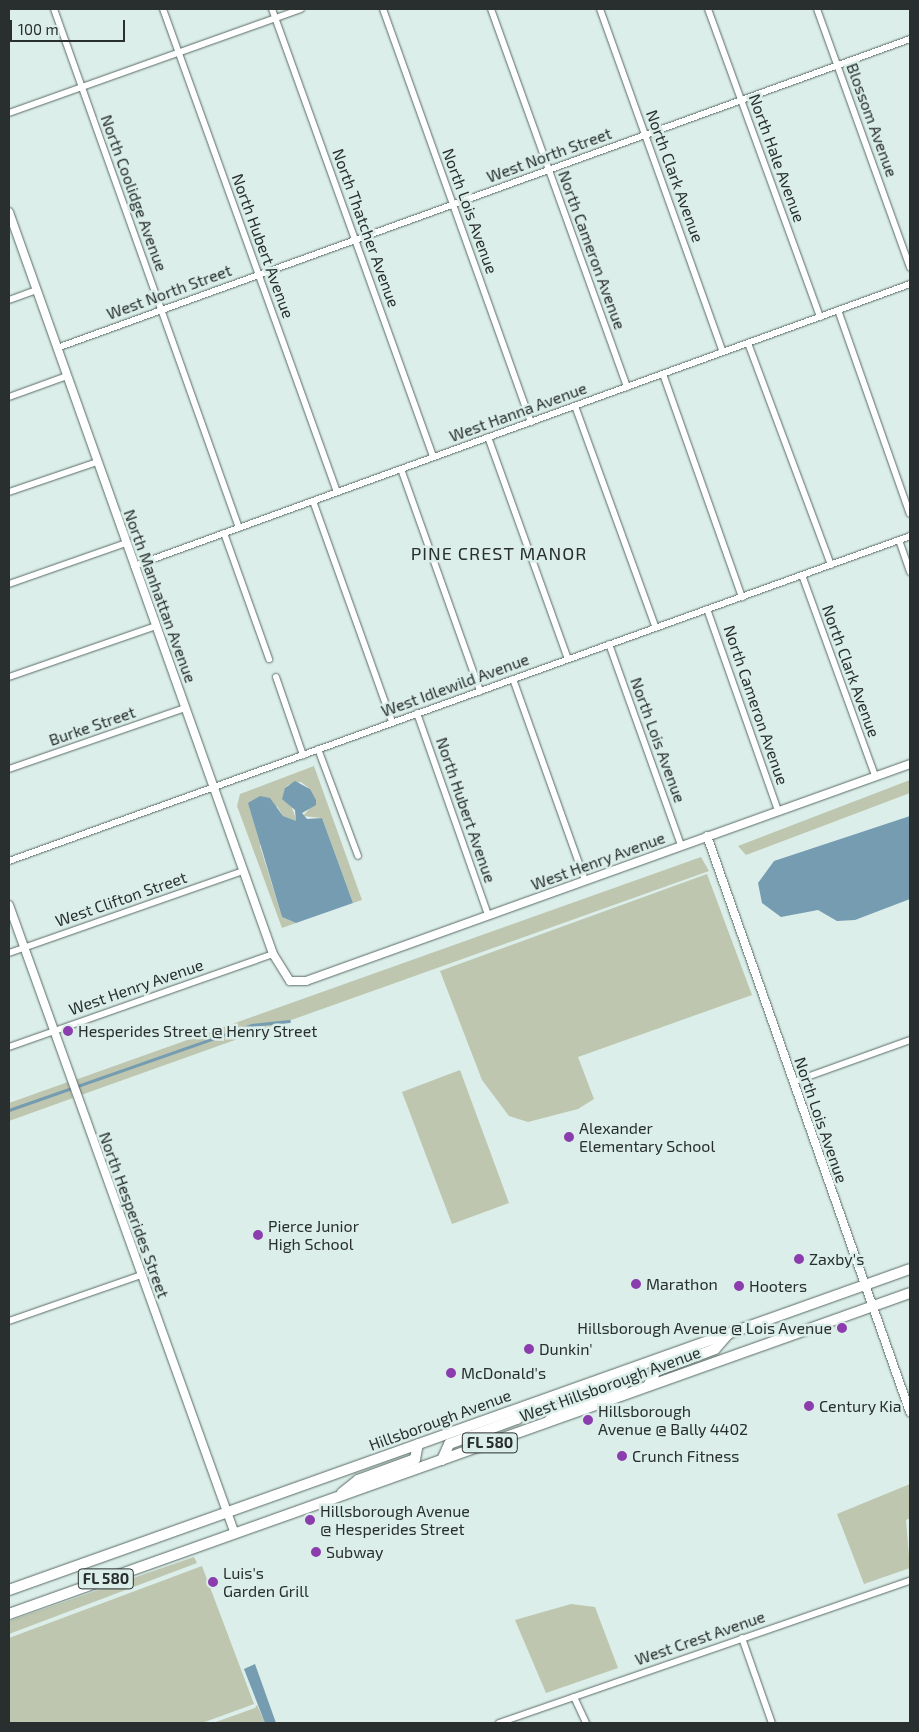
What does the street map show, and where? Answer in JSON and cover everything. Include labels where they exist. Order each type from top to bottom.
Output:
[{"type":"main road","name":"Hillsborough Avenue","points":[[9,1590],[910,1269]]},
{"type":"main road","name":"West Hillsborough Avenue","points":[[235,1534],[910,1293]]},
{"type":"main road","points":[[648,1386],[656,1372],[716,1349],[729,1334]]},
{"type":"main road","points":[[549,1421],[557,1410],[623,1386],[642,1364]]},
{"type":"main road","points":[[442,1460],[449,1444],[517,1420],[534,1403]]},
{"type":"main road","points":[[337,1497],[358,1480],[415,1459],[418,1444]]},
{"type":"main road","name":"FL 580","points":[[9,1614],[235,1534]]},
{"type":"street","name":"North Coolidge Avenue","points":[[54,9],[239,528]]},
{"type":"street","name":"North Hubert Avenue","points":[[163,9],[336,492]]},
{"type":"street","name":"North Thatcher Avenue","points":[[272,9],[433,457]]},
{"type":"street","points":[[9,113],[301,9]]},
{"type":"street","name":"North Lois Avenue","points":[[383,9],[531,422]]},
{"type":"street","name":"North Cameron Avenue","points":[[491,9],[627,387]]},
{"type":"street","name":"North Clark Avenue","points":[[600,9],[724,352]]},
{"type":"street","name":"North Hale Avenue","points":[[708,9],[820,317]]},
{"type":"street","name":"Blossom Avenue","points":[[817,9],[910,268]]},
{"type":"street","name":"West North Street","points":[[57,348],[910,39]]},
{"type":"street","name":"North Manhattan Avenue","points":[[9,212],[272,954],[281,972],[296,981]]},
{"type":"street","name":"West Hanna Avenue","points":[[134,566],[910,284]]},
{"type":"street","points":[[9,300],[36,290]]},
{"type":"street","points":[[838,310],[910,514]]},
{"type":"street","points":[[748,343],[831,565]]},
{"type":"street","points":[[663,374],[742,597]]},
{"type":"street","points":[[9,397],[67,376]]},
{"type":"street","points":[[575,406],[656,628]]},
{"type":"street","points":[[488,438],[568,659]]},
{"type":"street","points":[[9,492],[97,462]]},
{"type":"street","points":[[401,469],[480,691]]},
{"type":"street","points":[[312,501],[392,722]]},
{"type":"street","points":[[224,533],[269,658]]},
{"type":"street","name":"West Idlewild Avenue","points":[[9,861],[910,536]]},
{"type":"street","points":[[899,540],[910,572]]},
{"type":"street","points":[[9,584],[126,542]]},
{"type":"street","name":"North Clark Avenue","points":[[802,575],[875,776]]},
{"type":"street","name":"North Cameron Avenue","points":[[707,609],[778,811]]},
{"type":"street","points":[[9,677],[156,626]]},
{"type":"street","name":"North Lois Avenue","points":[[610,644],[681,845]]},
{"type":"street","points":[[276,677],[303,754]]},
{"type":"street","points":[[513,679],[585,880]]},
{"type":"street","name":"Burke Street","points":[[9,769],[185,708]]},
{"type":"street","name":"North Hubert Avenue","points":[[417,714],[488,915]]},
{"type":"street","points":[[318,749],[358,856]]},
{"type":"street","name":"West Henry Avenue","points":[[296,981],[306,981],[910,764]]},
{"type":"street","name":"North Lois Avenue","points":[[707,836],[910,1412]]},
{"type":"street","name":"West Clifton Street","points":[[9,953],[243,871]]},
{"type":"street","name":"North Hesperides Street","points":[[9,905],[235,1534]]},
{"type":"street","name":"West Henry Avenue","points":[[9,1047],[272,954]]},
{"type":"street","points":[[793,1082],[910,1040]]},
{"type":"street","points":[[9,1321],[141,1275]]},
{"type":"street","name":"West Crest Avenue","points":[[499,1723],[910,1581]]},
{"type":"street","points":[[742,1638],[772,1723]]},
{"type":"street","points":[[574,1697],[586,1723]]},
{"type":"green space","points":[[314,766],[362,900],[353,903],[322,818],[303,816],[309,809],[310,789],[301,782],[288,785],[285,788],[297,822],[283,816],[277,806],[260,846],[282,917],[296,923],[282,928],[237,806],[240,794]]},
{"type":"green space","points":[[910,780],[910,793],[746,855],[738,846]]},
{"type":"green space","points":[[701,857],[709,871],[81,1095],[75,1080]]},
{"type":"green space","points":[[707,874],[752,995],[578,1057],[594,1099],[578,1109],[528,1122],[509,1116],[482,1080],[440,971]]},
{"type":"green space","points":[[460,1070],[509,1203],[452,1224],[402,1092]]},
{"type":"green space","points":[[68,1082],[73,1098],[9,1121],[9,1103]]},
{"type":"green space","points":[[910,1484],[910,1518],[906,1520],[910,1568],[864,1584],[837,1514]]},
{"type":"green space","points":[[194,1557],[197,1563],[9,1634],[9,1621]]},
{"type":"green space","points":[[202,1566],[254,1704],[202,1723],[9,1723],[9,1638]]},
{"type":"green space","points":[[571,1604],[595,1607],[618,1668],[546,1693],[515,1620]]},
{"type":"green space","points":[[257,1705],[265,1723],[213,1723],[255,1708]]},
{"type":"water","points":[[295,781],[310,789],[316,800],[316,805],[302,813],[307,819],[322,818],[353,903],[296,923],[282,917],[248,803],[260,796],[270,798],[283,816],[296,821],[295,810],[282,799],[285,788]]},
{"type":"water","points":[[910,816],[910,899],[855,920],[837,921],[818,910],[781,917],[762,903],[758,883],[774,861]]},
{"type":"water","points":[[255,1664],[276,1723],[265,1723],[244,1669]]},
{"type":"waterway","points":[[9,1110],[252,1025],[289,1021]]},
{"type":"place","name":"Hesperides Street @ Henry Street","points":[[68,1031]]},
{"type":"place","name":"Alexander Elementary School","points":[[569,1137]]},
{"type":"place","name":"Pierce Junior High School","points":[[258,1235]]},
{"type":"place","name":"Zaxby's","points":[[799,1259]]},
{"type":"place","name":"Marathon","points":[[636,1284]]},
{"type":"place","name":"Hooters","points":[[739,1286]]},
{"type":"place","name":"Hillsborough Avenue @ Lois Avenue","points":[[842,1328]]},
{"type":"place","name":"Dunkin'","points":[[529,1349]]},
{"type":"place","name":"McDonald's","points":[[451,1373]]},
{"type":"place","name":"Century Kia","points":[[809,1406]]},
{"type":"place","name":"Hillsborough Avenue @ Bally 4402","points":[[588,1420]]},
{"type":"place","name":"Crunch Fitness","points":[[622,1456]]},
{"type":"place","name":"Hillsborough Avenue @ Hesperides Street","points":[[310,1520]]},
{"type":"place","name":"Subway","points":[[316,1552]]},
{"type":"place","name":"Luis's Garden Grill","points":[[213,1582]]},
{"type":"district","name":"PINE CREST MANOR","points":[[499,553]]}]
